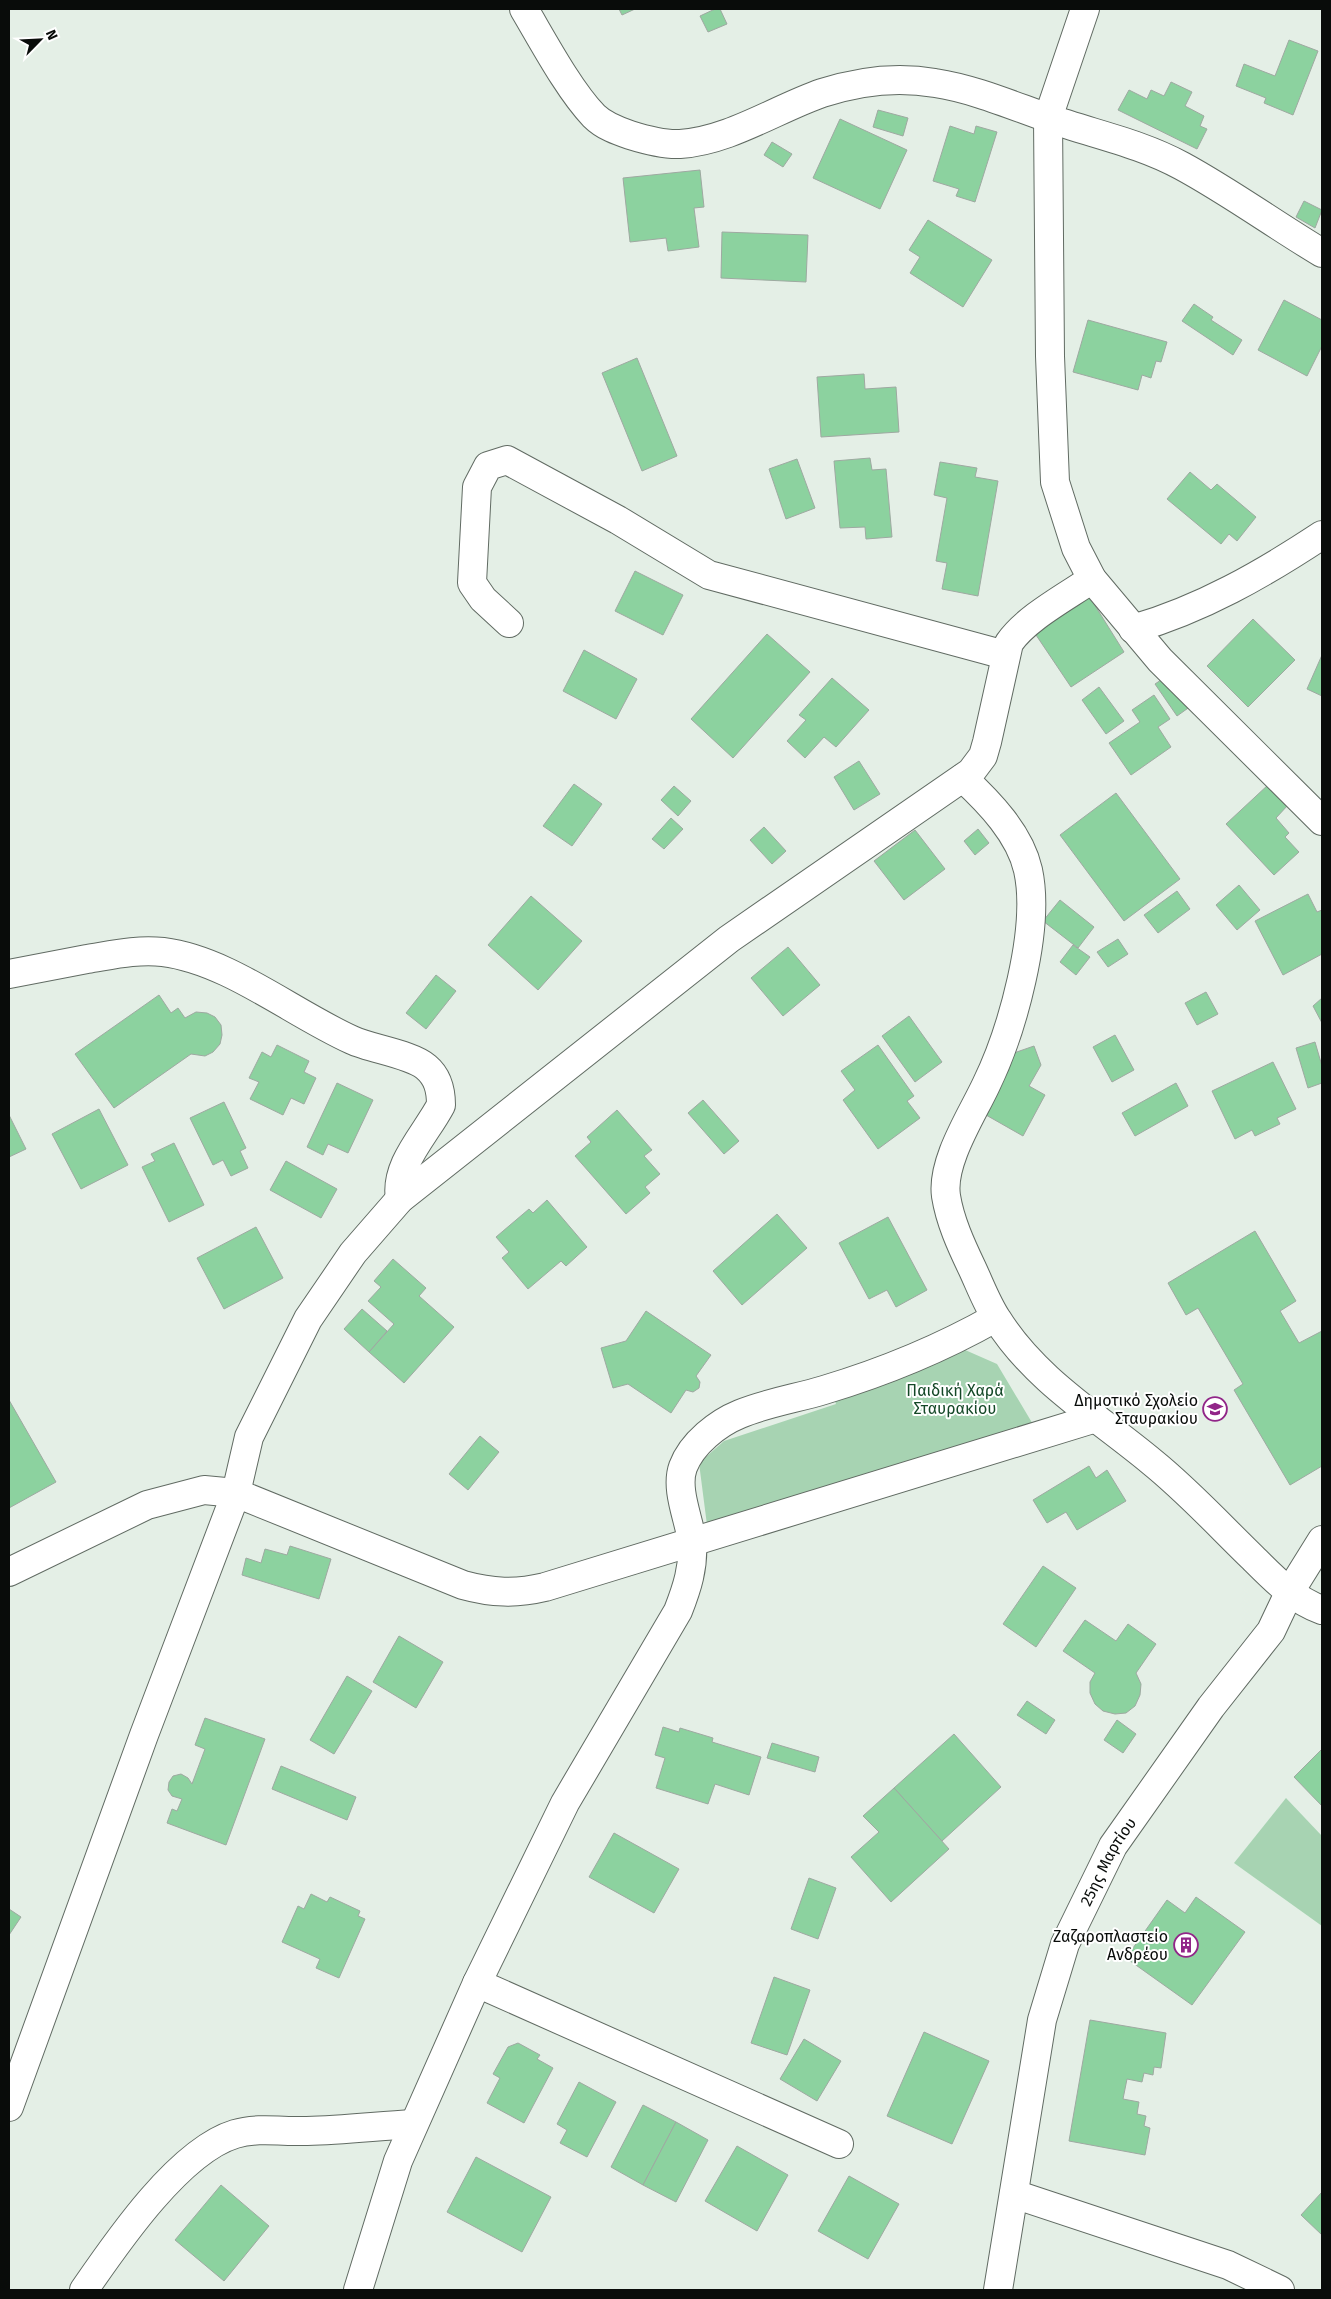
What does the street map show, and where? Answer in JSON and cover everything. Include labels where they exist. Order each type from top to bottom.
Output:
[{"type":"street","points":[[524,9],[572,88],[596,118],[620,132],[651,141],[677,144],[706,139],[824,93],[879,80],[935,83],[1022,107],[1048,118],[1122,141],[1171,161],[1322,253]]},
{"type":"street","points":[[1085,9],[1048,118],[1050,356],[1055,482],[1076,548],[1092,579],[1160,660],[1322,821]]},
{"type":"street","points":[[509,623],[483,599],[472,582],[477,487],[488,466],[507,460],[618,520],[709,575],[1005,655]]},
{"type":"street","points":[[1133,629],[1168,619],[1205,603],[1322,535]]},
{"type":"street","points":[[9,2107],[144,1735],[236,1493],[249,1437],[308,1319],[353,1253],[400,1199],[729,939],[963,778],[978,764],[985,749],[1005,655],[1015,634],[1092,579]]},
{"type":"street","points":[[963,778],[989,804],[1012,835],[1028,870],[1030,918],[1026,953],[1008,1031],[986,1086],[963,1131],[946,1182],[951,1218],[961,1246],[995,1318],[1036,1367],[1096,1418],[1154,1463],[1289,1592],[1322,1610]]},
{"type":"street","points":[[9,974],[126,952],[165,952],[191,959],[248,983],[308,1018],[354,1041],[421,1064],[437,1080],[441,1093],[441,1105],[403,1170],[399,1192],[400,1199]]},
{"type":"street","points":[[358,2290],[389,2187],[413,2124],[477,1983],[565,1803],[678,1611],[693,1567],[692,1541],[682,1490],[683,1468],[695,1446],[716,1428],[740,1414],[826,1390],[902,1362],[953,1342],[995,1318]]},
{"type":"street","points":[[9,1572],[147,1506],[204,1490],[236,1493],[463,1585],[484,1591],[514,1593],[545,1587],[1096,1418]]},
{"type":"street","name":"25ης Μαρτίου","points":[[998,2290],[1042,2020],[1065,1944],[1113,1846],[1211,1707],[1271,1631],[1289,1592],[1322,1540]]},
{"type":"street","points":[[477,1983],[839,2144]]},
{"type":"street","points":[[84,2290],[121,2239],[160,2192],[196,2157],[217,2142],[245,2132],[305,2131],[413,2124]]},
{"type":"street","points":[[1014,2194],[1228,2265],[1280,2290]]},
{"type":"green space","name":"Παιδική Χαρά Σταυρακίου","points":[[956,1346],[997,1364],[1034,1426],[707,1525],[699,1463],[724,1441],[836,1404],[834,1399]]},
{"type":"green space","points":[[1286,1798],[1322,1836],[1322,1926],[1234,1863]]},
{"type":"building","points":[[619,9],[635,9],[622,15]]},
{"type":"building","points":[[715,9],[720,9],[727,24],[708,32],[700,16]]},
{"type":"building","points":[[1289,40],[1318,51],[1293,115],[1264,103],[1266,98],[1236,86],[1244,64],[1275,76]]},
{"type":"building","points":[[1171,82],[1192,92],[1185,106],[1204,116],[1200,126],[1207,129],[1197,149],[1118,110],[1129,90],[1147,99],[1151,90],[1164,96]]},
{"type":"building","points":[[878,110],[908,118],[903,136],[873,127]]},
{"type":"building","points":[[840,119],[907,150],[880,209],[813,178]]},
{"type":"building","points":[[950,126],[974,134],[976,126],[997,132],[975,202],[956,196],[959,189],[933,181]]},
{"type":"building","points":[[772,142],[792,154],[783,167],[764,155]]},
{"type":"building","points":[[700,170],[704,207],[694,208],[699,247],[668,251],[666,238],[630,242],[623,178]]},
{"type":"building","points":[[1304,201],[1322,210],[1315,228],[1296,217]]},
{"type":"building","points":[[928,220],[992,260],[963,307],[910,273],[920,257],[909,250]]},
{"type":"building","points":[[722,232],[808,235],[806,282],[721,278]]},
{"type":"building","points":[[1284,300],[1322,320],[1322,346],[1307,376],[1258,350]]},
{"type":"building","points":[[1194,304],[1213,317],[1211,320],[1242,340],[1233,355],[1182,321]]},
{"type":"building","points":[[1088,320],[1167,342],[1161,362],[1156,361],[1151,378],[1142,375],[1138,390],[1073,372]]},
{"type":"building","points":[[637,358],[677,456],[642,471],[602,373]]},
{"type":"building","points":[[864,374],[865,389],[896,387],[899,432],[821,437],[817,377]]},
{"type":"building","points":[[870,458],[872,470],[886,469],[892,537],[866,539],[865,527],[840,528],[834,461]]},
{"type":"building","points":[[797,459],[815,508],[786,519],[769,469]]},
{"type":"building","points":[[940,462],[977,468],[975,477],[998,481],[978,596],[942,589],[947,563],[936,561],[947,498],[934,495]]},
{"type":"building","points":[[1190,472],[1211,490],[1217,484],[1256,517],[1237,541],[1229,534],[1221,544],[1167,499]]},
{"type":"building","points":[[635,571],[683,595],[663,635],[615,611]]},
{"type":"building","points":[[1089,596],[1124,652],[1071,687],[1034,632]]},
{"type":"building","points":[[1253,619],[1295,660],[1248,707],[1207,666]]},
{"type":"building","points":[[767,634],[810,672],[733,758],[691,719]]},
{"type":"building","points":[[584,650],[637,679],[616,719],[563,691]]},
{"type":"building","points":[[1322,655],[1322,696],[1307,689]]},
{"type":"building","points":[[1170,674],[1191,706],[1177,716],[1155,684]]},
{"type":"building","points":[[832,678],[869,710],[836,747],[824,737],[805,758],[787,741],[806,720],[799,715]]},
{"type":"building","points":[[1099,687],[1124,721],[1106,734],[1082,700]]},
{"type":"building","points":[[1154,695],[1170,719],[1158,727],[1171,747],[1131,775],[1109,743],[1140,722],[1132,710]]},
{"type":"building","points":[[859,761],[880,794],[854,810],[834,777]]},
{"type":"building","points":[[574,784],[602,804],[572,846],[543,826]]},
{"type":"building","points":[[1269,784],[1288,805],[1276,818],[1289,833],[1285,837],[1299,852],[1274,875],[1226,824]]},
{"type":"building","points":[[674,786],[691,801],[678,816],[661,800]]},
{"type":"building","points":[[1116,793],[1180,879],[1124,921],[1060,835]]},
{"type":"building","points":[[671,818],[683,829],[664,849],[652,839]]},
{"type":"building","points":[[764,827],[786,851],[772,864],[750,840]]},
{"type":"building","points":[[978,829],[989,843],[975,855],[964,841]]},
{"type":"building","points":[[915,830],[945,869],[904,900],[874,861]]},
{"type":"building","points":[[1239,885],[1260,910],[1237,930],[1216,905]]},
{"type":"building","points":[[1177,891],[1190,909],[1158,933],[1144,915]]},
{"type":"building","points":[[1308,894],[1317,912],[1322,910],[1322,954],[1283,975],[1255,921]]},
{"type":"building","points":[[531,896],[582,941],[538,990],[488,945]]},
{"type":"building","points":[[1060,900],[1094,927],[1078,948],[1043,921]]},
{"type":"building","points":[[1118,939],[1128,954],[1108,967],[1097,952]]},
{"type":"building","points":[[1073,945],[1090,957],[1076,975],[1060,962]]},
{"type":"building","points":[[788,947],[820,985],[783,1016],[751,978]]},
{"type":"building","points":[[436,975],[456,991],[426,1029],[406,1013]]},
{"type":"building","points":[[1206,992],[1218,1014],[1197,1025],[1185,1003]]},
{"type":"building","points":[[159,995],[171,1013],[178,1008],[185,1018],[196,1012],[207,1013],[215,1017],[221,1025],[222,1035],[220,1044],[213,1052],[205,1056],[191,1054],[114,1108],[75,1054]]},
{"type":"building","points":[[1322,998],[1322,1023],[1313,1006]]},
{"type":"building","points":[[909,1016],[942,1062],[915,1082],[882,1036]]},
{"type":"building","points":[[1115,1035],[1134,1070],[1112,1082],[1093,1047]]},
{"type":"building","points":[[1315,1042],[1322,1066],[1322,1083],[1308,1088],[1296,1048]]},
{"type":"building","points":[[277,1045],[309,1061],[304,1072],[316,1078],[304,1104],[291,1098],[283,1115],[250,1099],[259,1082],[249,1078],[262,1052],[271,1057]]},
{"type":"building","points":[[878,1045],[914,1096],[907,1101],[920,1118],[878,1149],[843,1100],[855,1090],[841,1071]]},
{"type":"building","points":[[1034,1046],[1041,1065],[1029,1086],[1045,1095],[1023,1136],[979,1111],[1011,1054]]},
{"type":"building","points":[[1273,1062],[1296,1109],[1277,1118],[1280,1124],[1255,1136],[1252,1130],[1235,1139],[1212,1091]]},
{"type":"building","points":[[337,1083],[373,1100],[348,1153],[328,1144],[323,1155],[307,1147]]},
{"type":"building","points":[[1176,1083],[1188,1106],[1135,1136],[1122,1113]]},
{"type":"building","points":[[703,1100],[739,1141],[724,1154],[688,1113]]},
{"type":"building","points":[[224,1102],[246,1148],[240,1151],[248,1168],[231,1176],[223,1160],[213,1165],[190,1118]]},
{"type":"building","points":[[99,1109],[128,1165],[81,1189],[52,1134]]},
{"type":"building","points":[[617,1110],[652,1150],[644,1156],[660,1174],[645,1187],[650,1193],[626,1214],[575,1156],[591,1142],[587,1137]]},
{"type":"building","points":[[9,1115],[26,1149],[9,1157]]},
{"type":"building","points":[[174,1143],[204,1205],[169,1222],[142,1167],[155,1161],[151,1154]]},
{"type":"building","points":[[286,1161],[337,1189],[321,1218],[270,1190]]},
{"type":"building","points":[[547,1200],[587,1247],[566,1266],[561,1261],[528,1289],[502,1258],[509,1252],[496,1237],[529,1209],[533,1213]]},
{"type":"building","points":[[777,1214],[807,1248],[742,1305],[713,1271]]},
{"type":"building","points":[[888,1217],[927,1290],[896,1307],[887,1290],[869,1299],[839,1243]]},
{"type":"building","points":[[256,1227],[283,1278],[224,1309],[197,1258]]},
{"type":"building","points":[[1255,1231],[1296,1301],[1280,1311],[1299,1343],[1322,1331],[1322,1466],[1290,1485],[1234,1390],[1243,1384],[1198,1308],[1186,1315],[1168,1283]]},
{"type":"building","points":[[393,1259],[426,1288],[419,1296],[454,1327],[404,1383],[369,1352],[394,1324],[368,1301],[381,1287],[374,1281]]},
{"type":"building","points":[[362,1309],[387,1331],[369,1352],[344,1329]]},
{"type":"building","points":[[646,1311],[711,1355],[696,1376],[700,1382],[699,1388],[693,1392],[686,1390],[671,1413],[628,1384],[613,1388],[601,1348],[626,1341]]},
{"type":"building","points":[[9,1400],[56,1482],[9,1508]]},
{"type":"building","points":[[480,1436],[499,1452],[468,1490],[449,1474]]},
{"type":"building","points":[[1089,1466],[1096,1478],[1107,1470],[1126,1501],[1077,1530],[1066,1512],[1047,1523],[1033,1500]]},
{"type":"building","points":[[290,1546],[331,1559],[319,1599],[242,1575],[246,1558],[261,1563],[265,1549],[287,1555]]},
{"type":"building","points":[[1043,1566],[1076,1588],[1036,1647],[1003,1624]]},
{"type":"building","points":[[1085,1620],[1116,1641],[1128,1624],[1156,1644],[1136,1673],[1141,1684],[1140,1695],[1135,1706],[1126,1713],[1115,1714],[1103,1711],[1095,1704],[1090,1693],[1090,1682],[1095,1673],[1063,1651]]},
{"type":"building","points":[[399,1636],[443,1662],[416,1708],[373,1682]]},
{"type":"building","points":[[347,1676],[372,1691],[334,1754],[310,1740]]},
{"type":"building","points":[[1027,1701],[1055,1720],[1046,1734],[1017,1715]]},
{"type":"building","points":[[205,1718],[265,1739],[226,1845],[167,1823],[172,1809],[177,1811],[182,1799],[172,1796],[168,1790],[169,1782],[173,1776],[181,1774],[188,1778],[192,1784],[205,1749],[195,1745]]},
{"type":"building","points":[[1117,1720],[1136,1734],[1123,1753],[1104,1740]]},
{"type":"building","points":[[663,1727],[679,1732],[680,1728],[713,1738],[712,1742],[761,1757],[749,1795],[715,1784],[708,1804],[656,1788],[665,1758],[655,1755]]},
{"type":"building","points":[[954,1734],[1001,1787],[942,1841],[894,1788]]},
{"type":"building","points":[[772,1743],[819,1757],[815,1772],[767,1758]]},
{"type":"building","points":[[1322,1749],[1322,1806],[1294,1777]]},
{"type":"building","points":[[281,1766],[356,1797],[347,1820],[272,1789]]},
{"type":"building","points":[[894,1788],[949,1849],[891,1902],[851,1857],[879,1832],[863,1816]]},
{"type":"building","points":[[614,1833],[679,1869],[654,1913],[589,1877]]},
{"type":"building","points":[[809,1878],[836,1888],[818,1939],[791,1929]]},
{"type":"building","points":[[311,1894],[327,1902],[330,1897],[360,1911],[358,1916],[365,1919],[339,1978],[316,1968],[320,1959],[282,1942],[298,1906],[304,1909]]},
{"type":"building","name":"Ζαζαροπλαστείο Ανδρέου","points":[[1196,1897],[1245,1932],[1192,2005],[1126,1958],[1167,1900],[1185,1913]]},
{"type":"building","points":[[9,1909],[21,1917],[9,1935]]},
{"type":"building","points":[[774,1977],[810,1990],[787,2055],[751,2043]]},
{"type":"building","points":[[1090,2020],[1166,2033],[1161,2068],[1154,2067],[1153,2075],[1144,2073],[1142,2082],[1127,2079],[1123,2099],[1139,2102],[1137,2114],[1146,2116],[1144,2126],[1150,2128],[1145,2155],[1069,2141]]},
{"type":"building","points":[[924,2032],[989,2061],[952,2144],[887,2116]]},
{"type":"building","points":[[804,2039],[841,2061],[817,2101],[780,2079]]},
{"type":"building","points":[[518,2043],[540,2055],[537,2059],[553,2068],[524,2123],[487,2103],[500,2078],[493,2074],[508,2047]]},
{"type":"building","points":[[579,2082],[616,2102],[587,2157],[560,2143],[567,2130],[557,2124]]},
{"type":"building","points":[[643,2105],[676,2122],[643,2185],[611,2167]]},
{"type":"building","points":[[676,2122],[708,2140],[676,2202],[643,2185]]},
{"type":"building","points":[[737,2146],[788,2175],[757,2231],[705,2201]]},
{"type":"building","points":[[476,2157],[551,2197],[522,2252],[447,2212]]},
{"type":"building","points":[[849,2176],[899,2204],[868,2259],[818,2231]]},
{"type":"building","points":[[221,2185],[269,2226],[224,2281],[175,2240]]},
{"type":"building","points":[[1322,2192],[1322,2235],[1301,2215]]},
{"type":"place","name":"Δημοτικό Σχολείο Σταυρακίου","points":[[1215,1409]]},
{"type":"place","name":"Ζαζαροπλαστείο Ανδρέου","points":[[1186,1945]]}]
